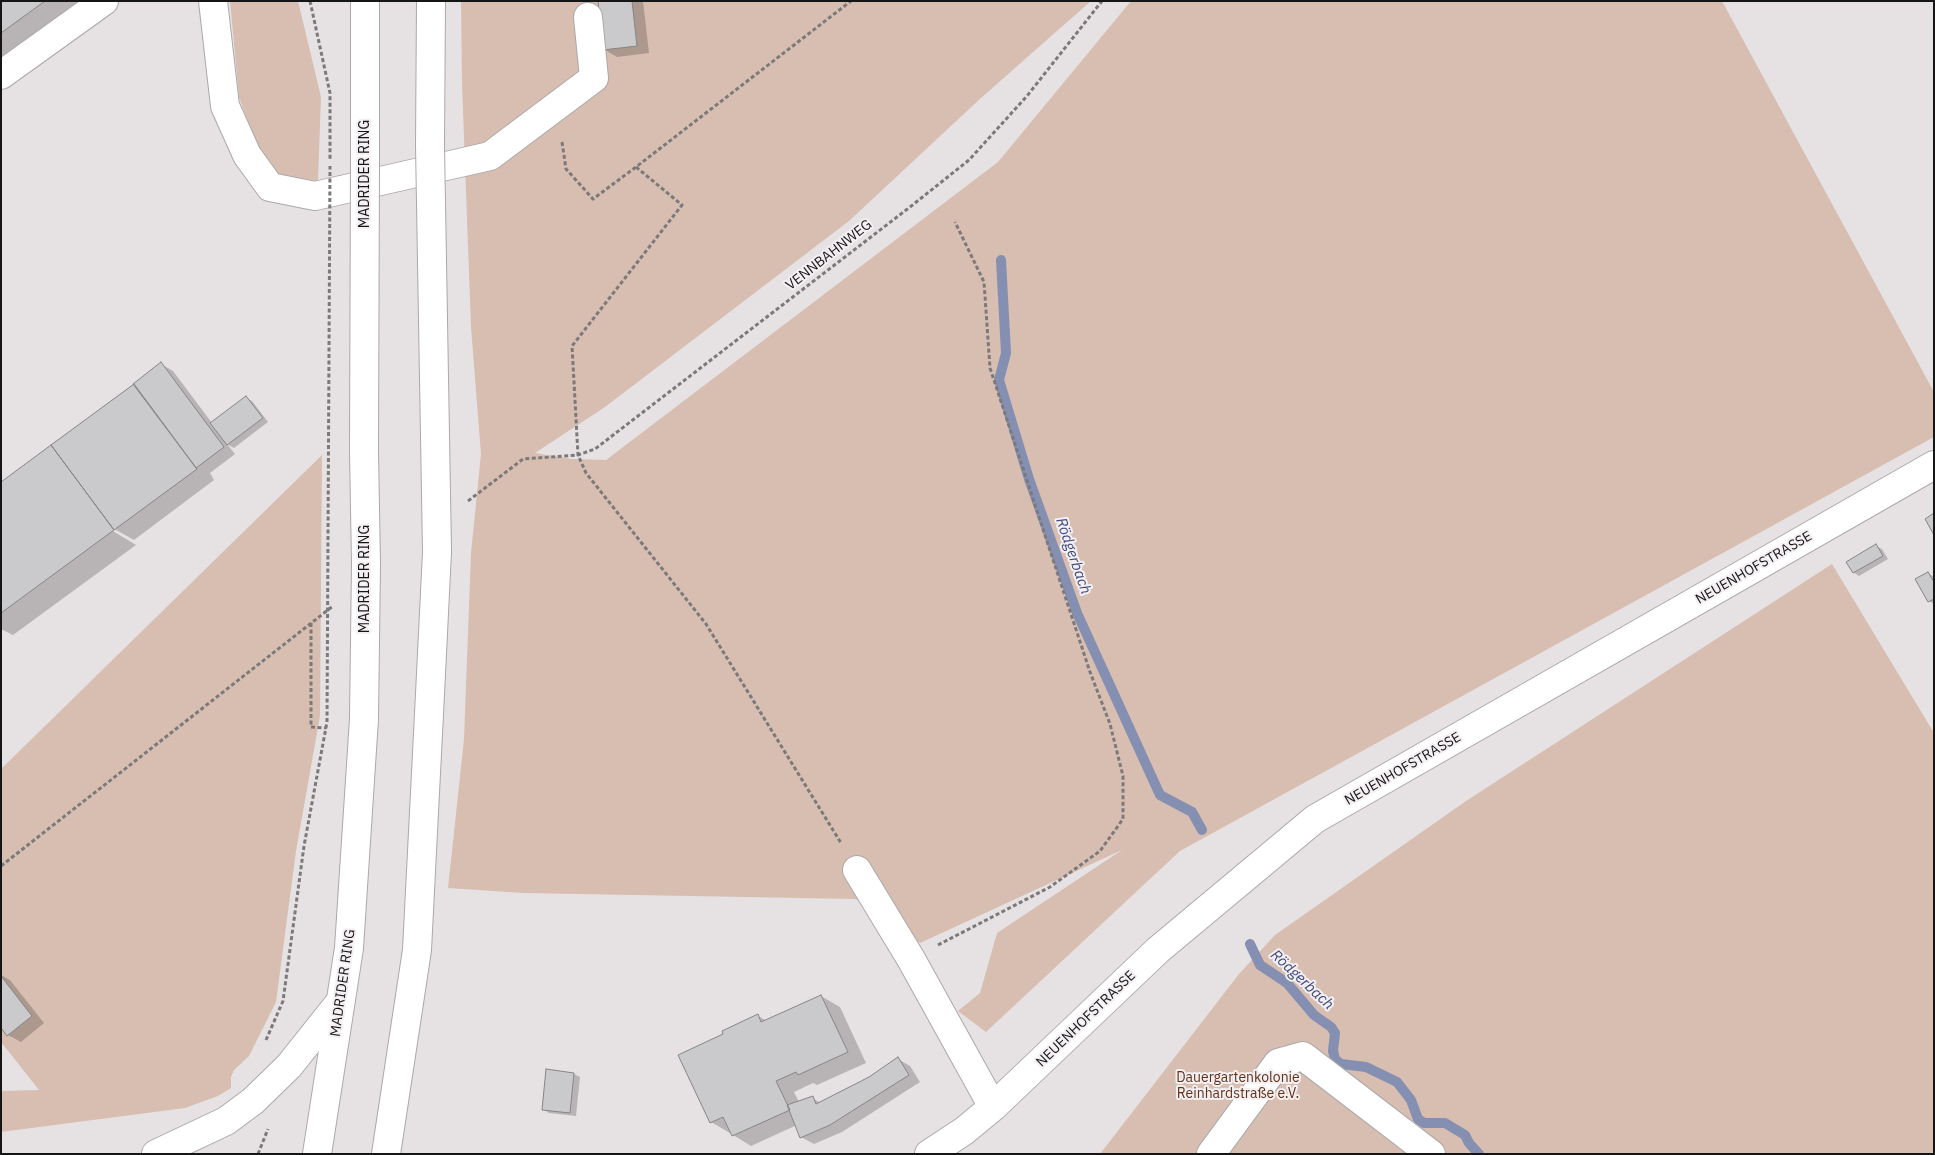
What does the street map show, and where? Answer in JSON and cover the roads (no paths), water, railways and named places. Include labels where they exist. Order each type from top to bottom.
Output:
[{"type":"main road","points":[[1,75],[104,1]]},
{"type":"main road","points":[[213,1],[225,106],[247,155],[270,187],[315,196],[490,156],[594,78],[588,17]]},
{"type":"main road","name":"MADRIDER RING","points":[[317,1154],[349,948],[364,719],[365,1]]},
{"type":"main road","points":[[386,1154],[417,950],[437,552],[430,145],[431,1]]},
{"type":"main road","name":"NEUENHOFSTRASSE","points":[[929,1154],[964,1131],[993,1107],[1158,950],[1315,819],[1934,465]]},
{"type":"main road","points":[[857,870],[911,960],[993,1107]]},
{"type":"main road","points":[[156,1154],[226,1121],[253,1101],[289,1066],[340,1002]]},
{"type":"main road","points":[[1210,1154],[1278,1063],[1303,1056],[1431,1154]]},
{"type":"waterway","name":"Rödgerbach","points":[[1001,260],[1006,353],[999,380],[1029,479],[1077,613],[1160,795],[1192,812],[1202,830]]},
{"type":"waterway","name":"Rödgerbach","points":[[1250,944],[1260,965],[1287,983],[1314,1015],[1331,1027],[1335,1033],[1333,1051],[1335,1059],[1341,1064],[1366,1067],[1397,1082],[1411,1100],[1418,1119],[1424,1123],[1445,1123],[1465,1135],[1469,1143],[1479,1154]]},
{"type":"park label","name":"Dauergartenkolonie Reinhardstraße e.V.","points":[[1238,1086]]}]
